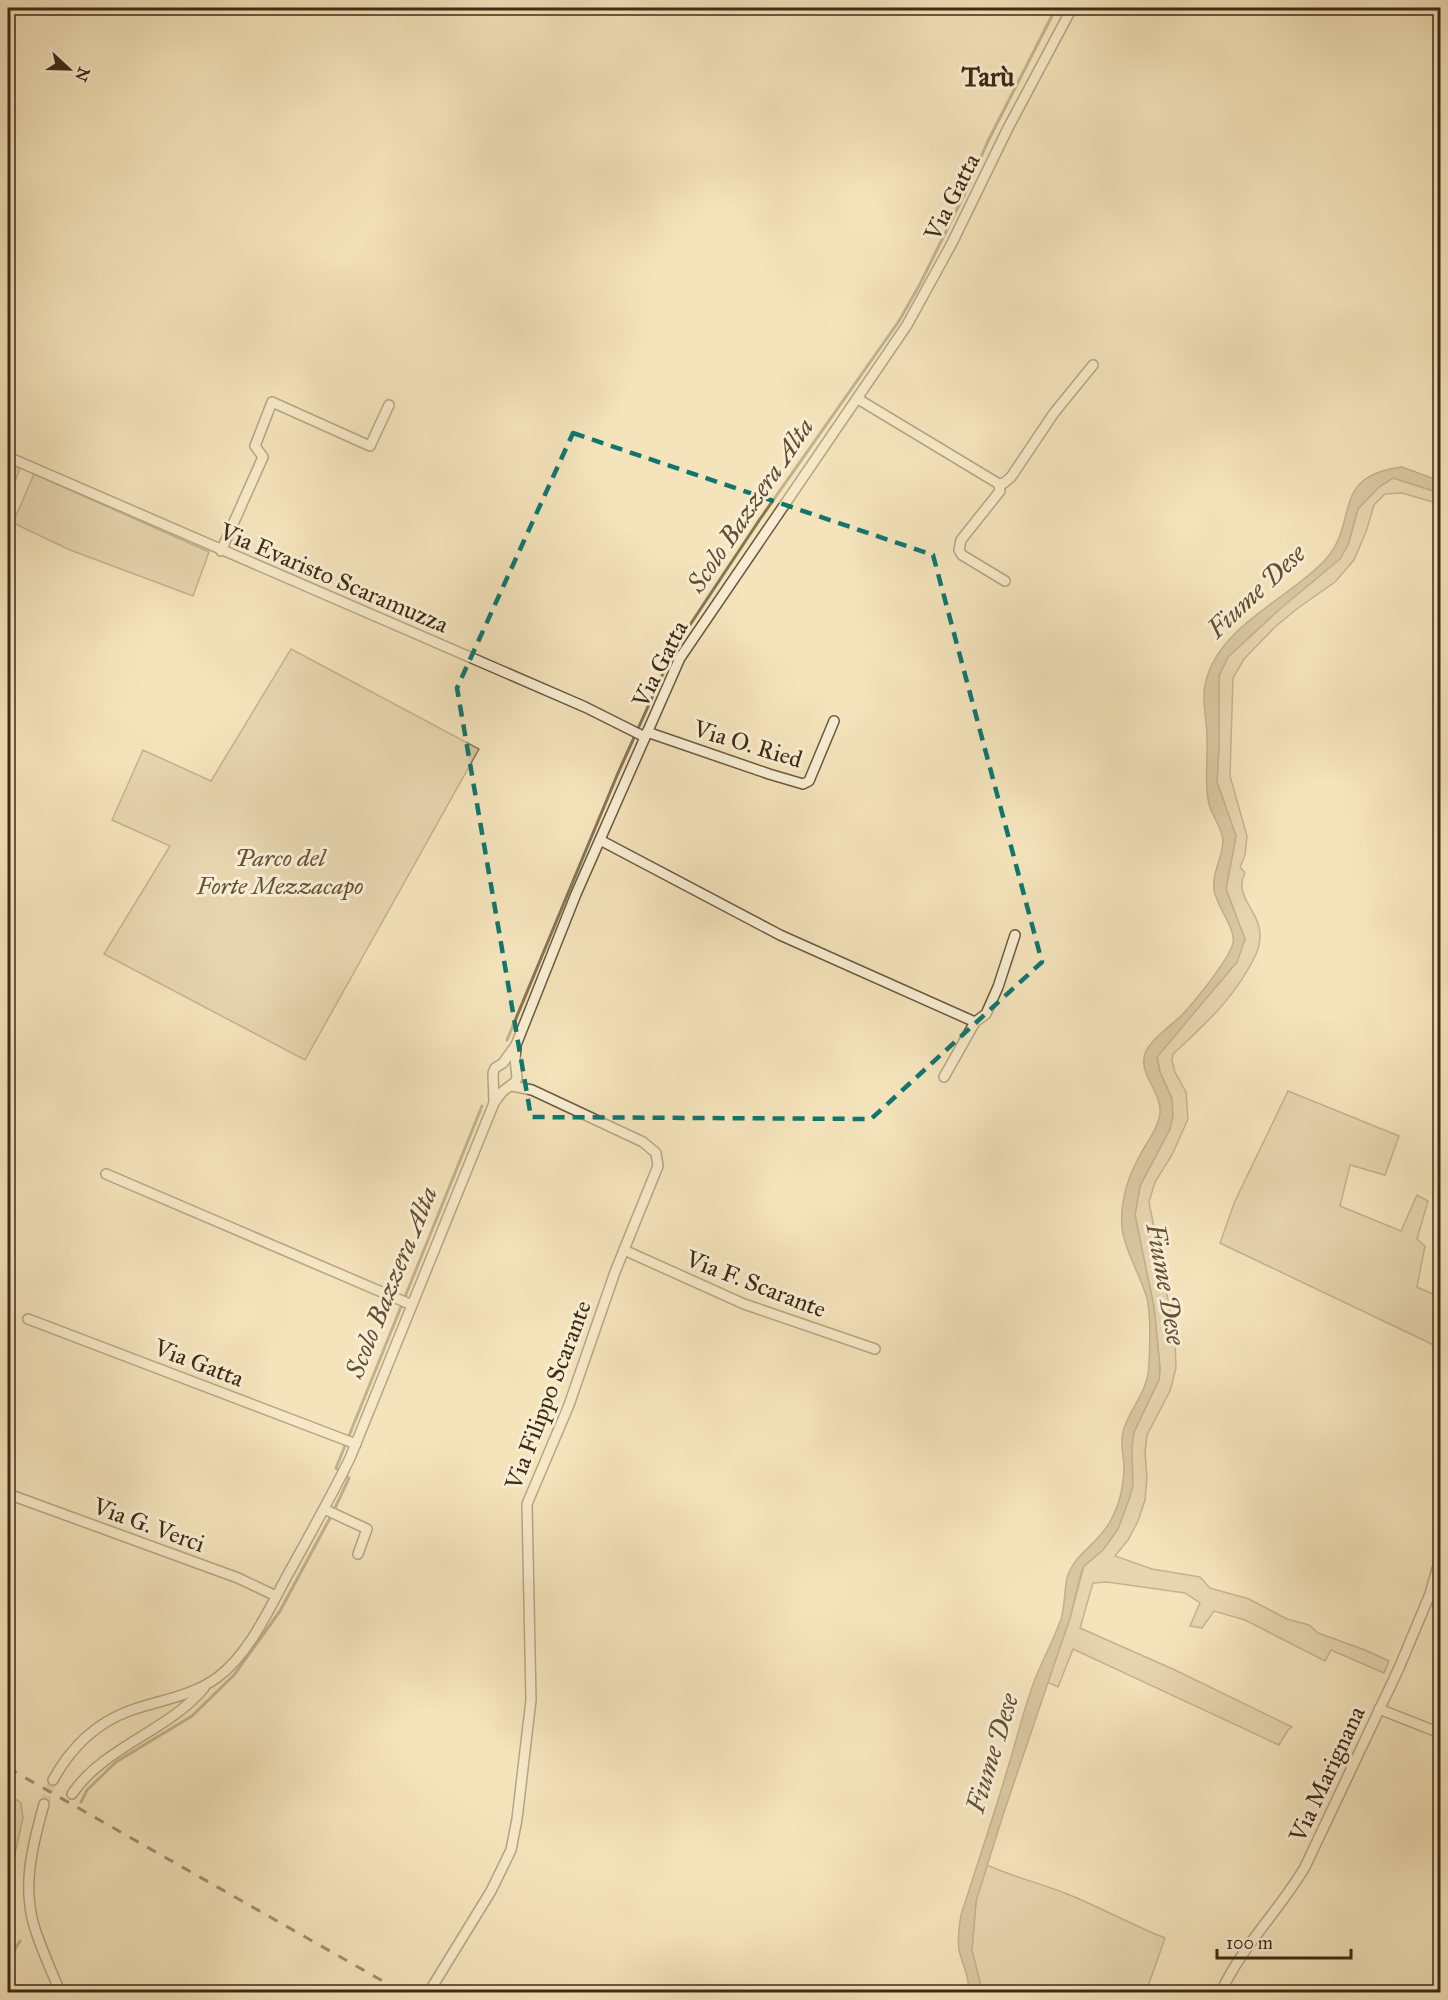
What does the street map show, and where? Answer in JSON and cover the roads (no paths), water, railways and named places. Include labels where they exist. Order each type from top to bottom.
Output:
[{"type":"street","name":"Via Gatta","points":[[494,1103],[493,1073],[516,1045],[600,840],[675,667],[687,646],[891,351],[952,243],[1008,128],[1072,8]]},
{"type":"street","points":[[858,399],[999,484],[1011,477],[1054,413],[1093,365]]},
{"type":"street","points":[[221,551],[263,457],[255,446],[272,402],[370,447],[389,405]]},
{"type":"street","name":"Via Evaristo Scaramuzza","points":[[8,457],[646,735]]},
{"type":"street","points":[[999,484],[1000,491],[961,540],[959,550],[962,555],[1005,581]]},
{"type":"street","name":"Via O. Ried","points":[[646,735],[803,784],[809,781],[834,720]]},
{"type":"street","points":[[600,840],[765,927],[975,1022]]},
{"type":"street","points":[[944,1077],[975,1022],[986,1014],[1016,935]]},
{"type":"street","name":"Via Gatta","points":[[53,1780],[77,1745],[100,1726],[131,1710],[194,1691],[225,1671],[244,1649],[324,1509],[407,1302],[494,1103],[516,1082],[516,1045]]},
{"type":"street","points":[[503,1063],[508,1064],[517,1072]]},
{"type":"street","name":"Via Filippo Scarante","points":[[517,1072],[532,1090]]},
{"type":"street","points":[[494,1082],[502,1088],[510,1087]]},
{"type":"street","name":"Via Filippo Scarante","points":[[429,1992],[491,1891],[511,1850],[517,1819],[531,1700],[527,1504],[569,1405],[596,1322],[657,1172],[658,1161],[656,1154],[643,1142],[532,1090],[510,1087]]},
{"type":"street","points":[[106,1174],[407,1302]]},
{"type":"street","name":"Via F. Scarante","points":[[624,1250],[744,1304],[875,1350]]},
{"type":"street","name":"Via Gatta","points":[[28,1318],[351,1442]]},
{"type":"street","name":"Via G. Verci","points":[[8,1494],[238,1578],[276,1596]]},
{"type":"street","points":[[324,1509],[367,1529],[358,1554]]},
{"type":"street","name":"Via Marignana","points":[[1221,1992],[1231,1970],[1293,1888],[1305,1867],[1399,1668],[1430,1594],[1440,1560]]},
{"type":"street","name":"Via Gatta","points":[[72,1794],[88,1773],[167,1719],[195,1698],[207,1684]]},
{"type":"street","points":[[160,1703],[167,1719]]},
{"type":"street","points":[[1379,1709],[1440,1733]]},
{"type":"street","points":[[44,1804],[31,1854],[28,1892],[36,1932],[60,1992]]},
{"type":"waterway","name":"Scolo Bazzera Alta","points":[[507,1040],[618,773],[674,649],[760,519],[899,321],[920,284],[988,141],[1056,8]]},
{"type":"waterway","name":"Scolo Bazzera Alta","points":[[340,1471],[336,1468],[482,1106]]},
{"type":"waterway","name":"Scolo Bazzera Alta","points":[[334,1510],[349,1478],[346,1476]]},
{"type":"waterway","name":"Scolo Bazzera Alta","points":[[81,1802],[87,1790],[116,1762],[192,1716],[234,1675],[280,1611],[330,1518]]},
{"type":"waterway","name":"Scolo Bazzera Alta","points":[[8,1972],[12,1954],[20,1941]]},
{"type":"tunnel","points":[[44,1804],[53,1780]]},
{"type":"railway","points":[[8,1768],[402,1992]]},
{"type":"district","name":"Tarù","points":[[988,76]]},
{"type":"water label","name":"Fiume Dese","points":[[1256,591]]},
{"type":"water label","name":"Fiume Dese","points":[[1166,1284]]},
{"type":"water label","name":"Fiume Dese","points":[[992,1753]]},
{"type":"park label","name":"Parco del Forte Mezzacapo","points":[[280,872]]}]
